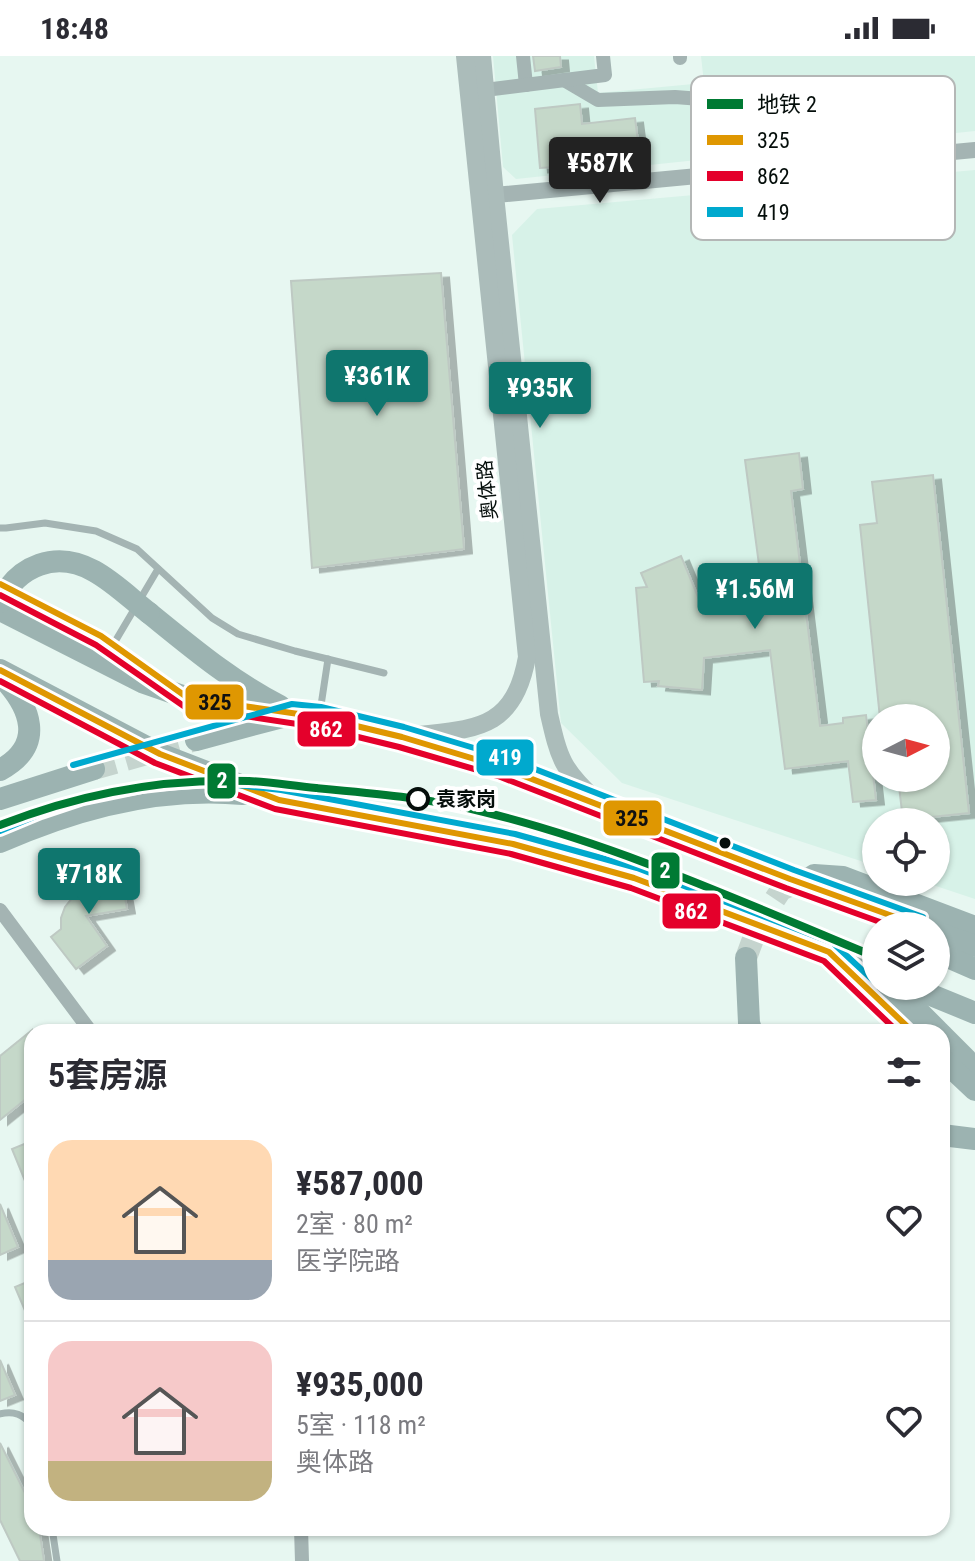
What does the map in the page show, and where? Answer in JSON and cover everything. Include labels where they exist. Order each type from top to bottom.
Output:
[{"type":"main road","name":"奥体路","points":[[465,56],[487,195],[549,714],[556,748],[566,769],[602,806]]},
{"type":"main road","name":"奥体路","points":[[402,737],[472,728],[490,722],[516,697],[527,657],[487,195],[482,56]]},
{"type":"main road","points":[[0,602],[13,580],[41,564],[65,562],[80,565],[97,572],[225,674],[295,714]]},
{"type":"main road","points":[[0,610],[142,682],[188,698],[319,717],[402,737],[501,767],[881,912]]},
{"type":"main road","points":[[1,664],[25,683],[160,754],[279,800]]},
{"type":"main road","points":[[0,770],[20,756],[29,732],[24,704],[1,664]]},
{"type":"main road","points":[[196,740],[295,714]]},
{"type":"main road","points":[[0,799],[94,769]]},
{"type":"main road","points":[[0,842],[86,809],[175,793],[211,792],[279,800],[513,844],[634,878],[862,966]]},
{"type":"main road","points":[[814,875],[843,877],[975,927]]},
{"type":"main road","points":[[790,879],[862,918]]},
{"type":"main road","points":[[950,937],[975,946]]},
{"type":"main road","points":[[829,952],[905,1024]]},
{"type":"main road","points":[[746,958],[749,1024]]},
{"type":"main road","points":[[950,958],[975,969]]},
{"type":"main road","points":[[907,1000],[932,1024]]},
{"type":"main road","points":[[943,1000],[975,1013]]},
{"type":"main road","points":[[950,1042],[975,1068]]},
{"type":"main road","points":[[950,1067],[975,1090]]},
{"type":"main road","points":[[950,1136],[975,1139]]},
{"type":"street","points":[[523,56],[526,85]]},
{"type":"street","points":[[485,90],[605,75],[603,56]]},
{"type":"street","points":[[564,80],[598,100],[691,98]]},
{"type":"street","points":[[955,152],[975,150]]},
{"type":"street","points":[[487,195],[691,176]]},
{"type":"street","points":[[0,910],[85,1024]]},
{"type":"street","points":[[301,1536],[302,1561]]},
{"type":"lane","points":[[0,528],[45,523],[96,531],[137,549],[212,618],[238,634],[384,673]]},
{"type":"lane","points":[[113,645],[158,569]]},
{"type":"lane","points":[[0,584],[101,636],[188,698]]},
{"type":"lane","points":[[319,717],[328,659]]},
{"type":"lane","points":[[0,1414],[11,1411],[24,1417]]},
{"type":"lane","points":[[53,1536],[57,1561]]},
{"type":"shaded area","points":[[493,56],[594,56],[598,93],[691,84],[691,161],[516,179],[503,167]]},
{"type":"shaded area","points":[[701,56],[975,56],[975,131],[955,133],[955,76],[703,76]]},
{"type":"shaded area","points":[[975,170],[975,899],[950,891],[950,808],[862,808],[862,861],[622,783],[561,723],[512,235],[537,209],[691,195],[691,240],[955,240],[955,172]]},
{"type":"building","points":[[533,56],[560,56],[561,67],[535,71]]},
{"type":"building","points":[[580,104],[582,124],[635,118],[640,157],[540,168],[535,109]]},
{"type":"building","points":[[441,273],[464,549],[312,568],[291,281]]},
{"type":"building","points":[[799,453],[803,489],[791,491],[820,726],[843,723],[843,718],[862,716],[862,792],[875,792],[876,800],[853,802],[848,761],[785,769],[770,650],[704,658],[702,690],[658,686],[659,681],[644,682],[636,588],[647,587],[641,573],[681,556],[703,609],[764,602],[745,460]]},
{"type":"building","points":[[933,475],[969,813],[950,815],[950,808],[902,808],[900,792],[950,792],[950,704],[879,704],[860,525],[877,523],[872,482]]},
{"type":"building","points":[[120,870],[127,909],[86,916],[107,946],[76,969],[51,937],[61,929],[65,907],[82,889],[80,878]]},
{"type":"building","points":[[24,1036],[24,1100],[0,1120],[0,1056]]},
{"type":"building","points":[[24,1144],[24,1178],[12,1149]]},
{"type":"building","points":[[0,1204],[18,1247],[0,1255]]},
{"type":"building","points":[[24,1283],[24,1308],[15,1287]]},
{"type":"building","points":[[0,1360],[15,1395],[0,1401]]},
{"type":"building","points":[[0,1443],[24,1491],[24,1536],[40,1536],[44,1561],[20,1561],[0,1520]]},
{"type":"tunnel","points":[[94,769],[196,740]]},
{"type":"tunnel","points":[[746,958],[759,923],[781,890],[810,877]]},
{"type":"metro line","name":"2","points":[[0,825],[91,797],[185,782],[257,782],[421,800],[484,812],[584,841],[682,877],[862,951]]},
{"type":"transit line","name":"325","points":[[0,584],[101,636],[188,698],[319,717],[402,737],[501,767],[881,912]]},
{"type":"transit line","name":"862","points":[[0,595],[96,645],[185,707],[317,727],[498,776],[862,916]]},
{"type":"transit line","name":"325","points":[[0,670],[160,754],[279,800],[513,844],[634,878],[829,952],[905,1024]]},
{"type":"transit line","name":"862","points":[[0,681],[155,763],[275,809],[511,854],[631,888],[824,961],[890,1024]]},
{"type":"transit line","name":"419","points":[[73,765],[292,704],[321,707],[404,727],[504,757],[909,912]]},
{"type":"transit line","name":"419","points":[[0,831],[83,800],[151,786],[211,782],[281,790],[515,834],[637,868],[833,943],[862,970]]},
{"type":"place","name":"袁家岗","points":[[418,799]]}]
